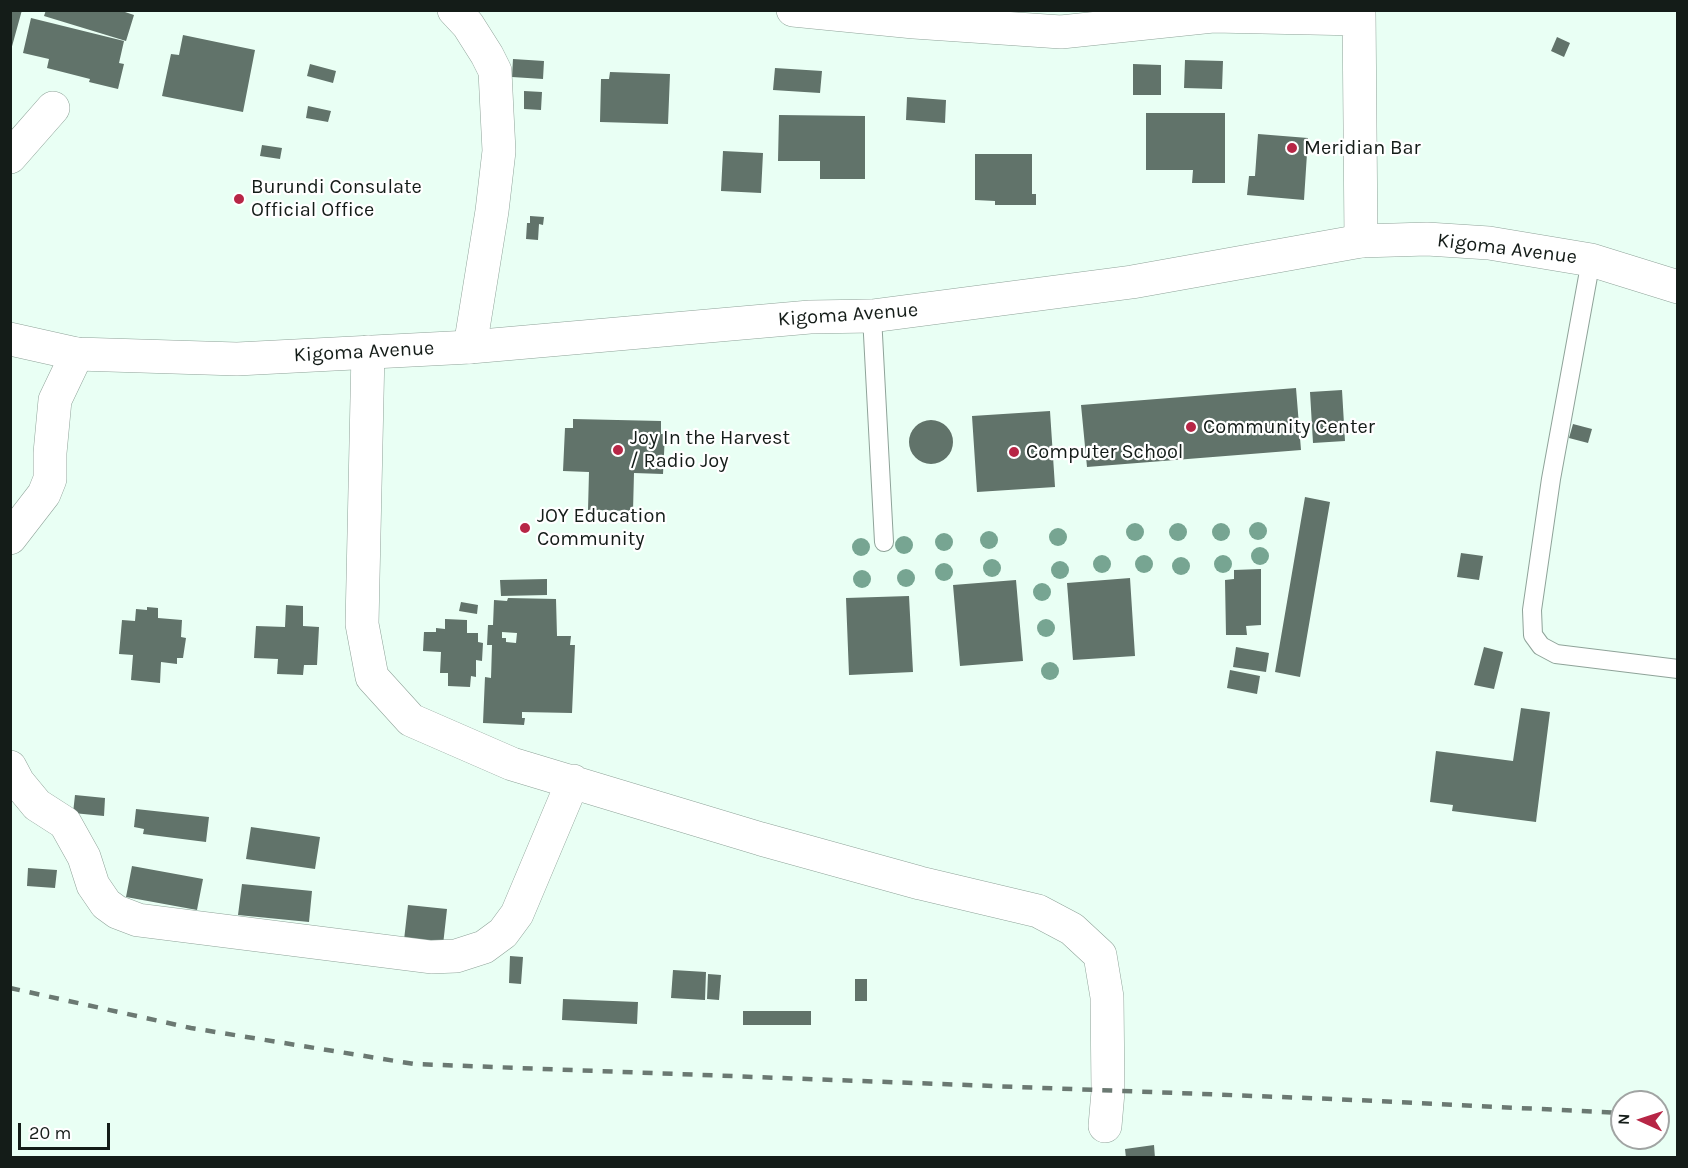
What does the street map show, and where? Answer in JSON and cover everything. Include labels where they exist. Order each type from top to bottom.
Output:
[{"type":"street","points":[[454,10],[468,25],[495,70],[497,112],[498,151],[492,211],[470,347]]},
{"type":"street","points":[[793,10],[914,22],[1061,32],[1213,16],[1359,15],[1361,241]]},
{"type":"street","points":[[10,158],[53,108]]},
{"type":"street","name":"Kigoma Avenue","points":[[10,339],[77,354],[237,358],[470,347],[810,317],[872,316],[1132,282],[1361,241],[1427,239],[1489,243],[1591,260],[1677,287]]},
{"type":"street","points":[[368,352],[362,624],[372,677],[411,720],[512,764],[760,839],[920,883],[1038,910],[1072,929],[1100,954],[1107,997],[1108,1092],[1105,1126]]},
{"type":"street","points":[[10,538],[44,494],[50,480],[51,429],[55,400],[77,354]]},
{"type":"street","points":[[10,767],[18,782],[37,805],[65,823],[84,856],[93,885],[106,904],[117,912],[138,920],[431,957],[456,956],[484,947],[503,933],[517,914],[573,781]]},
{"type":"lane","points":[[1591,260],[1551,479],[1533,610],[1533,635],[1541,646],[1556,654],[1677,669]]},
{"type":"lane","points":[[872,316],[884,542]]},
{"type":"building","points":[[10,10],[22,10],[11,50],[10,50]]},
{"type":"building","points":[[46,10],[119,10],[134,15],[126,41],[44,16]]},
{"type":"building","points":[[31,18],[124,41],[119,63],[124,64],[118,89],[47,68],[49,59],[23,53]]},
{"type":"building","points":[[183,35],[255,50],[243,112],[162,96],[171,54],[179,55]]},
{"type":"building","points":[[1557,37],[1570,43],[1564,57],[1551,51]]},
{"type":"building","points":[[513,59],[544,61],[543,79],[512,77]]},
{"type":"building","points":[[1185,60],[1223,61],[1222,89],[1184,88]]},
{"type":"building","points":[[310,64],[336,71],[333,83],[307,76]]},
{"type":"building","points":[[1133,64],[1161,65],[1161,95],[1133,95]]},
{"type":"building","points":[[775,68],[822,71],[820,93],[773,90]]},
{"type":"building","points":[[610,72],[670,74],[668,124],[600,122],[601,79],[609,79]]},
{"type":"building","points":[[524,91],[542,92],[541,110],[524,109]]},
{"type":"building","points":[[907,97],[946,100],[945,123],[906,120]]},
{"type":"building","points":[[308,106],[331,111],[328,122],[306,118]]},
{"type":"building","points":[[1146,113],[1225,113],[1225,183],[1192,183],[1193,170],[1146,170]]},
{"type":"building","points":[[779,115],[865,116],[865,179],[820,179],[820,161],[778,161]]},
{"type":"building","points":[[1258,134],[1308,138],[1304,200],[1247,195],[1249,176],[1255,176]]},
{"type":"building","points":[[262,145],[282,148],[280,159],[260,156]]},
{"type":"building","points":[[723,151],[763,153],[761,193],[721,191]]},
{"type":"building","points":[[975,154],[1032,154],[1032,194],[1036,194],[1036,205],[995,205],[995,201],[975,200]]},
{"type":"building","points":[[530,216],[544,217],[543,225],[539,224],[538,240],[526,239]]},
{"type":"building","name":"Community Center","points":[[1296,388],[1301,450],[1087,467],[1081,405]]},
{"type":"building","points":[[1342,390],[1345,441],[1313,443],[1310,392]]},
{"type":"building","name":"Computer School","points":[[1050,411],[1055,487],[977,492],[972,416]]},
{"type":"building","points":[[573,419],[661,421],[661,434],[665,434],[663,474],[634,473],[633,511],[588,510],[589,472],[563,471],[565,428],[573,428]]},
{"type":"building","points":[[931,420],[940,421],[947,426],[952,433],[952,451],[947,458],[940,463],[931,464],[922,463],[915,458],[910,451],[909,442],[910,433],[915,426],[922,421]]},
{"type":"building","points":[[1573,424],[1592,429],[1588,443],[1569,438]]},
{"type":"building","points":[[1305,497],[1330,502],[1300,677],[1275,672]]},
{"type":"building","points":[[1461,553],[1483,556],[1479,580],[1457,577]]},
{"type":"building","points":[[1261,569],[1261,625],[1246,626],[1247,635],[1226,635],[1225,580],[1234,579],[1234,570]]},
{"type":"building","points":[[1130,578],[1135,656],[1073,660],[1067,583]]},
{"type":"building","points":[[547,579],[547,595],[501,596],[500,580]]},
{"type":"building","points":[[1016,580],[1023,661],[960,666],[953,585]]},
{"type":"building","points":[[909,596],[913,672],[849,675],[846,598]]},
{"type":"building","points":[[508,598],[556,599],[557,636],[571,636],[570,645],[575,645],[572,713],[522,712],[522,718],[525,718],[524,725],[483,723],[485,677],[491,678],[492,645],[487,645],[488,625],[493,625],[494,600],[507,601]],"holes":[[[502,632],[517,633],[516,643],[506,642],[506,638],[502,638]]]},
{"type":"building","points":[[461,602],[478,605],[477,614],[459,611]]},
{"type":"building","points":[[286,605],[303,606],[303,626],[319,627],[317,665],[304,665],[303,675],[277,674],[278,659],[254,658],[256,626],[285,627]]},
{"type":"building","points":[[147,607],[158,608],[158,618],[182,620],[181,637],[186,638],[183,658],[177,658],[177,664],[161,662],[160,683],[131,680],[133,655],[119,654],[122,620],[135,621],[136,609],[147,610]]},
{"type":"building","points":[[445,619],[467,620],[467,633],[478,633],[478,642],[483,643],[482,661],[476,660],[476,677],[471,676],[470,687],[448,686],[448,673],[440,673],[441,652],[423,651],[424,632],[436,632],[436,628],[445,629]]},
{"type":"building","points":[[1236,647],[1269,653],[1266,672],[1233,667]]},
{"type":"building","points":[[1484,647],[1503,652],[1494,689],[1474,685]]},
{"type":"building","points":[[1230,670],[1260,676],[1257,694],[1227,688]]},
{"type":"building","points":[[1521,708],[1550,712],[1536,822],[1452,811],[1453,805],[1430,802],[1436,751],[1513,761]]},
{"type":"building","points":[[75,795],[105,798],[104,816],[73,813]]},
{"type":"building","points":[[136,809],[209,817],[206,842],[143,834],[144,829],[134,827]]},
{"type":"building","points":[[251,827],[320,837],[315,869],[246,859]]},
{"type":"building","points":[[132,866],[203,879],[197,910],[126,897]]},
{"type":"building","points":[[28,868],[57,870],[55,888],[27,886]]},
{"type":"building","points":[[242,884],[312,891],[309,922],[238,915]]},
{"type":"building","points":[[408,905],[447,909],[443,945],[404,940]]},
{"type":"building","points":[[510,956],[523,957],[521,984],[509,983]]},
{"type":"building","points":[[673,970],[706,972],[705,1000],[671,998]]},
{"type":"building","points":[[708,974],[721,975],[719,1000],[707,999]]},
{"type":"building","points":[[855,979],[867,979],[867,1001],[855,1001]]},
{"type":"building","points":[[563,999],[638,1002],[637,1024],[562,1020]]},
{"type":"building","points":[[743,1011],[811,1011],[811,1025],[743,1025]]},
{"type":"building","points":[[1154,1145],[1155,1158],[1126,1158],[1125,1149]]},
{"type":"railway","points":[[10,988],[191,1028],[414,1064],[1334,1099],[1610,1112]]},
{"type":"railway","points":[[1670,1116],[1678,1116]]},
{"type":"place","name":"Meridian Bar","points":[[1292,148]]},
{"type":"place","name":"Burundi Consulate Official Office","points":[[239,199]]},
{"type":"place","name":"Community Center","points":[[1191,427]]},
{"type":"place","name":"Joy In the Harvest / Radio Joy","points":[[618,450]]},
{"type":"place","name":"Computer School","points":[[1014,452]]},
{"type":"place","name":"JOY Education Community","points":[[525,528]]}]
